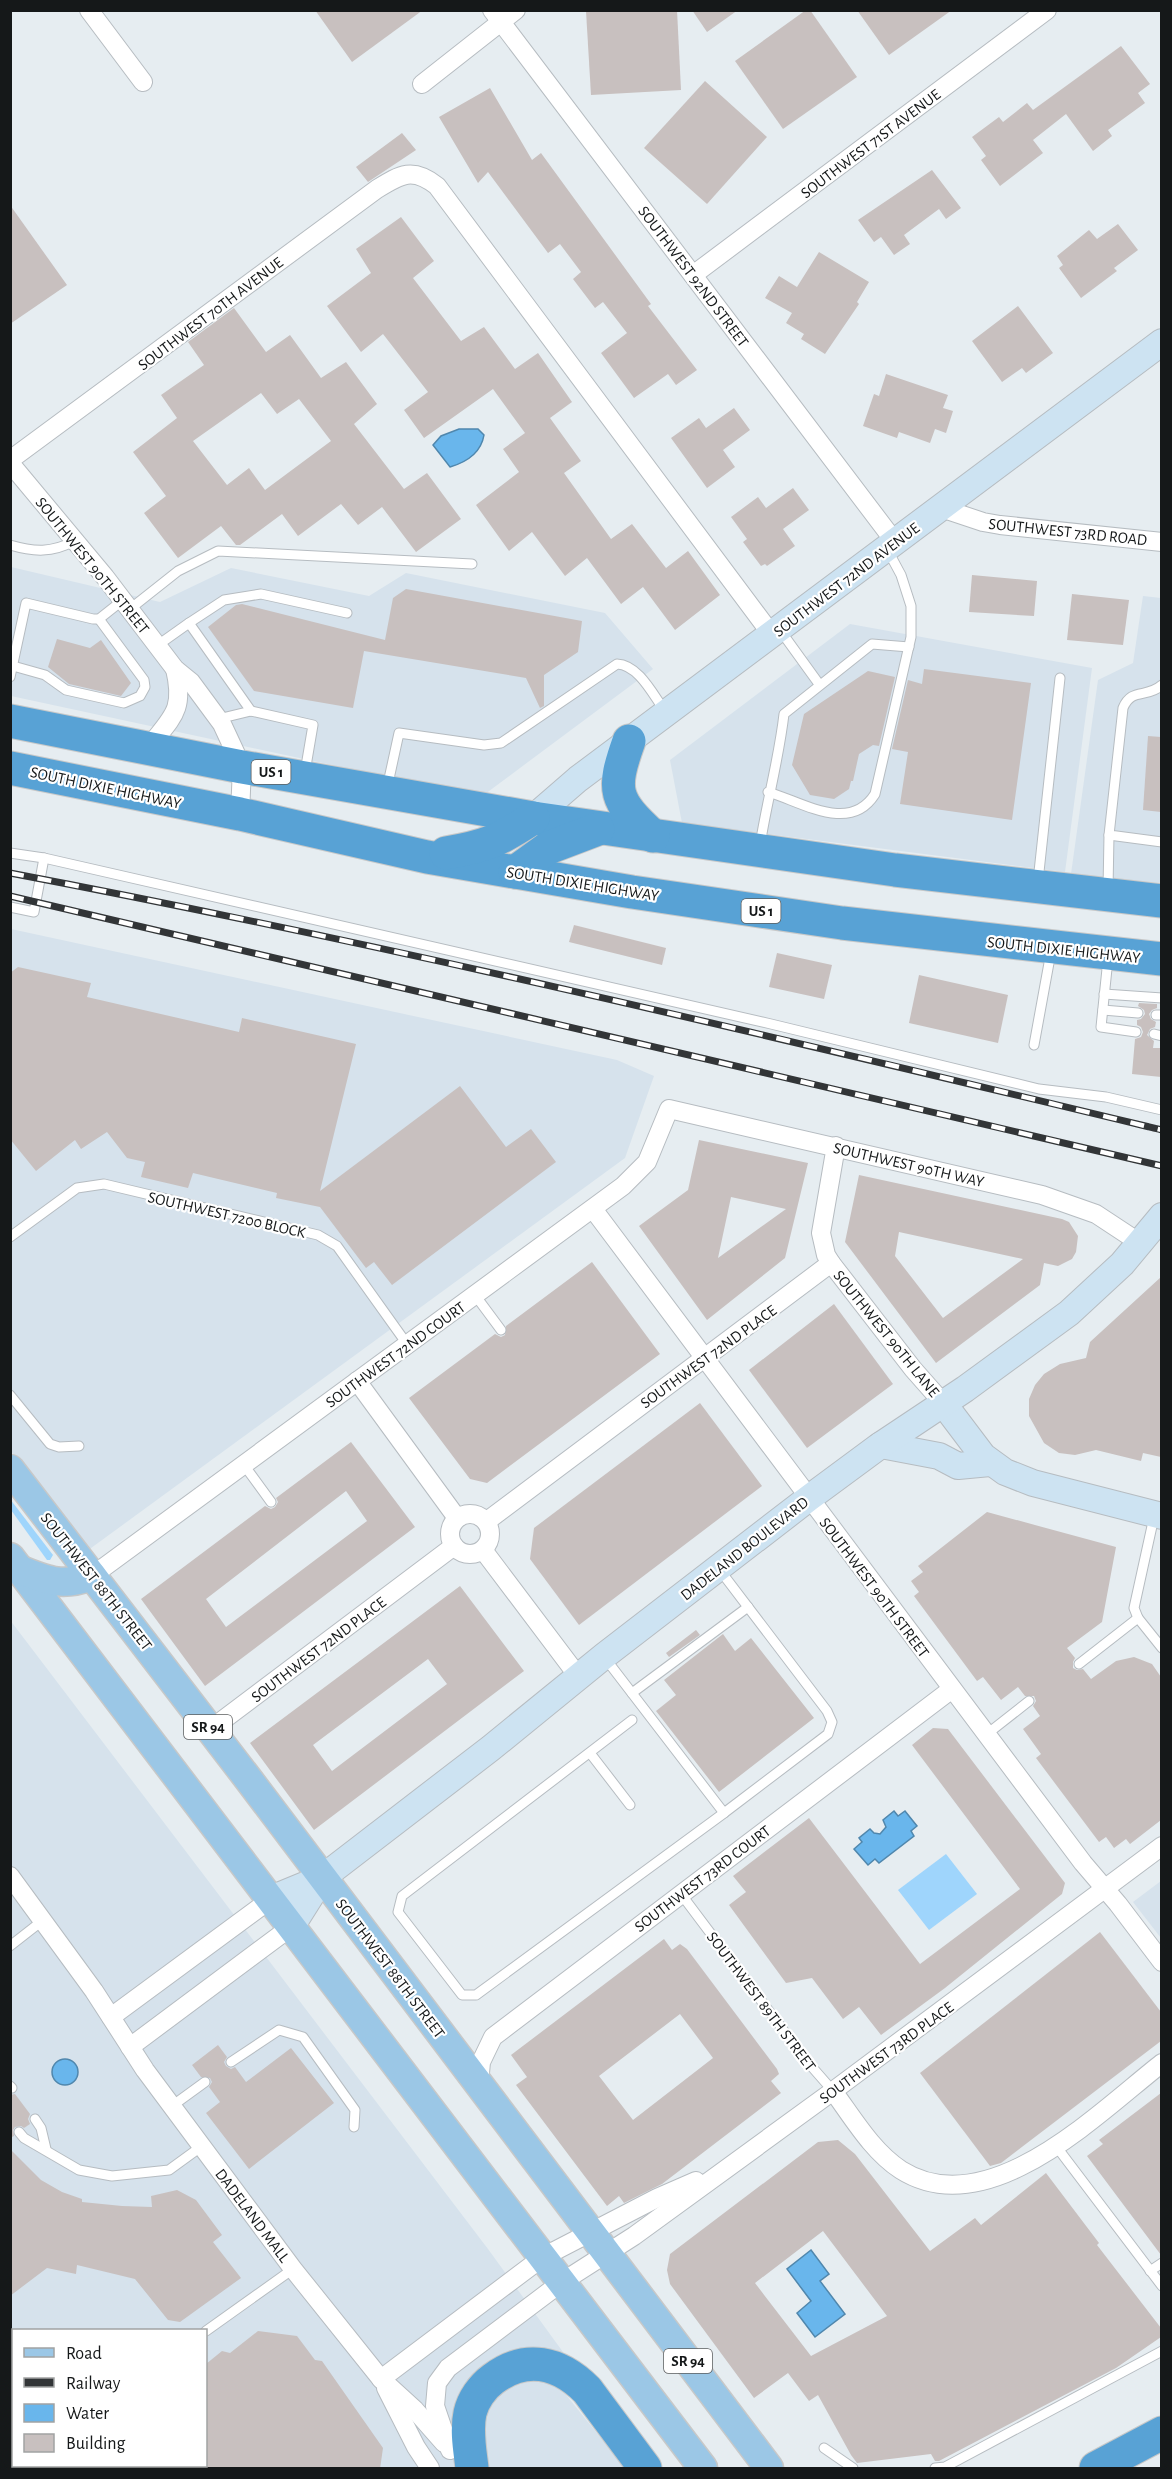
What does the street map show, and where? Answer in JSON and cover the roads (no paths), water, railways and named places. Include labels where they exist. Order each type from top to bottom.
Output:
[{"type":"highway","name":"US 1","points":[[10,721],[242,767],[532,818],[759,850],[1161,901]]},
{"type":"highway","points":[[629,741],[620,765],[618,791],[625,808],[653,836]]},
{"type":"highway","name":"SOUTH DIXIE HIGHWAY","points":[[10,768],[240,814],[427,857],[632,892],[843,923],[1161,959]]},
{"type":"highway","points":[[427,857],[483,847],[502,839],[532,818]]},
{"type":"highway","points":[[515,872],[548,848],[603,827]]},
{"type":"highway","points":[[461,2459],[468,2439],[470,2413],[477,2396],[488,2382],[520,2364],[543,2364],[561,2370],[577,2380],[587,2390],[645,2469]]},
{"type":"highway","points":[[1096,2469],[1161,2433]]},
{"type":"main road","name":"SOUTHWEST 88TH STREET","points":[[10,1469],[210,1729],[769,2469]]},
{"type":"main road","points":[[16,1564],[52,1582],[74,1583],[92,1576]]},
{"type":"main road","points":[[16,1564],[703,2469]]},
{"type":"street","points":[[89,10],[143,82]]},
{"type":"street","points":[[422,84],[497,16],[516,10]]},
{"type":"street","name":"SOUTHWEST 71ST AVENUE","points":[[693,275],[1047,10]]},
{"type":"street","name":"SOUTHWEST 92ND STREET","points":[[497,16],[693,275],[891,545]]},
{"type":"street","name":"SOUTHWEST 70TH AVENUE","points":[[10,461],[377,189],[404,174],[413,174],[426,177],[437,186],[776,632]]},
{"type":"street","name":"SOUTHWEST 72ND AVENUE","points":[[532,818],[578,779],[1161,342]]},
{"type":"street","name":"SOUTHWEST 90TH STREET","points":[[10,461],[127,605],[175,669],[191,682],[218,719],[242,767],[240,814]]},
{"type":"street","name":"SOUTHWEST 73RD ROAD","points":[[941,508],[983,522],[1000,525],[1161,542]]},
{"type":"street","name":"SOUTHWEST 90TH STREET","points":[[148,748],[176,710],[180,690],[175,669]]},
{"type":"street","name":"SOUTHWEST 90TH WAY","points":[[669,1109],[837,1146],[1066,1202],[1096,1214],[1140,1243]]},
{"type":"street","name":"SOUTHWEST 72ND COURT","points":[[92,1576],[593,1209],[636,1175],[647,1162],[669,1109]]},
{"type":"street","points":[[831,1263],[822,1244],[821,1227],[837,1146]]},
{"type":"street","name":"SOUTHWEST 90TH STREET","points":[[593,1209],[1083,1863],[1161,1962]]},
{"type":"street","name":"DADELAND BOULEVARD","points":[[271,1899],[322,1878],[808,1498],[880,1445],[1069,1314],[1114,1273],[1161,1216]]},
{"type":"street","name":"SOUTHWEST 72ND PLACE","points":[[487,1521],[705,1360],[831,1263]]},
{"type":"street","name":"SOUTHWEST 90TH LANE","points":[[831,1263],[913,1369],[943,1403]]},
{"type":"street","points":[[357,1381],[457,1518]]},
{"type":"street","points":[[943,1403],[977,1449],[990,1463],[1005,1472],[1033,1483],[1158,1515]]},
{"type":"street","points":[[880,1445],[939,1456],[958,1466],[990,1463]]},
{"type":"street","points":[[469,1513],[476,1514],[487,1521],[490,1527],[490,1540],[483,1550],[465,1554],[454,1546],[451,1541],[450,1528],[457,1518],[469,1513]]},
{"type":"street","name":"SOUTHWEST 72ND PLACE","points":[[210,1729],[454,1546]]},
{"type":"street","points":[[483,1550],[578,1677]]},
{"type":"street","name":"SOUTHWEST 73RD COURT","points":[[479,2084],[481,2062],[493,2037],[952,1689]]},
{"type":"street","name":"SOUTHWEST 73RD PLACE","points":[[599,2243],[634,2236],[833,2091],[1161,1846]]},
{"type":"street","name":"DADELAND MALL","points":[[10,1876],[172,2106],[293,2269],[381,2379],[415,2410],[461,2459],[463,2469]]},
{"type":"street","name":"DADELAND BOULEVARD","points":[[291,1927],[322,1878]]},
{"type":"street","points":[[111,2017],[271,1899]]},
{"type":"street","points":[[130,2047],[291,1927]]},
{"type":"street","name":"SOUTHWEST 89TH STREET","points":[[833,2091],[882,2155],[902,2171],[926,2180],[956,2185],[982,2182],[1028,2164],[1056,2146],[1161,2063]]},
{"type":"street","points":[[461,2459],[435,2406],[437,2384],[448,2368],[562,2282],[599,2243],[657,2198],[723,2170]]},
{"type":"street","points":[[381,2379],[543,2258],[599,2243]]},
{"type":"street","name":"DADELAND MALL","points":[[381,2379],[430,2469]]},
{"type":"lane","points":[[10,545],[44,551],[64,547],[74,541]]},
{"type":"lane","points":[[768,792],[789,798],[808,808],[841,814],[861,810],[869,804],[875,794],[911,637],[910,606],[891,545]]},
{"type":"lane","points":[[10,677],[26,603],[99,619],[127,605],[178,571],[218,552],[472,564]]},
{"type":"lane","points":[[158,645],[224,600],[261,594],[347,613]]},
{"type":"lane","points":[[13,666],[45,675],[66,690],[120,702],[136,699],[143,692],[144,680],[99,619]]},
{"type":"lane","points":[[189,623],[251,711]]},
{"type":"lane","points":[[776,632],[819,684]]},
{"type":"lane","points":[[759,850],[768,792],[779,753],[784,714],[872,644],[909,647]]},
{"type":"lane","points":[[386,792],[399,733],[484,745],[501,743],[617,664],[625,664],[634,671],[667,713]]},
{"type":"lane","points":[[1038,886],[1060,678]]},
{"type":"lane","points":[[1108,895],[1109,835],[1123,708],[1133,694],[1151,693],[1161,685]]},
{"type":"lane","points":[[218,719],[251,711],[314,725],[304,777]]},
{"type":"lane","points":[[1109,835],[1161,842]]},
{"type":"lane","points":[[10,853],[44,858],[759,1021],[1039,1089],[1106,1097],[1161,1110]]},
{"type":"lane","points":[[10,907],[34,912],[44,858]]},
{"type":"lane","points":[[1034,1045],[1052,947]]},
{"type":"lane","points":[[1108,953],[1101,1028],[1136,1032]]},
{"type":"lane","points":[[1104,994],[1161,998]]},
{"type":"lane","points":[[1102,1010],[1138,1013]]},
{"type":"lane","name":"SOUTHWEST 7200 BLOCK","points":[[10,1237],[77,1188],[104,1184],[318,1235],[337,1246],[407,1344]]},
{"type":"lane","points":[[474,1295],[501,1330]]},
{"type":"lane","points":[[10,1395],[50,1444],[59,1447],[79,1446]]},
{"type":"lane","points":[[244,1465],[271,1502]]},
{"type":"lane","points":[[1158,1515],[1134,1608],[1138,1618],[1161,1648]]},
{"type":"lane","points":[[632,1720],[402,1896],[398,1912],[462,1995],[476,1995],[724,1813],[828,1734],[832,1728],[827,1711],[718,1568]]},
{"type":"lane","points":[[632,1693],[748,1607]]},
{"type":"lane","points":[[1079,1664],[1138,1618]]},
{"type":"lane","points":[[604,1656],[724,1813]]},
{"type":"lane","points":[[987,1734],[1029,1701]]},
{"type":"lane","points":[[590,1753],[630,1805]]},
{"type":"lane","name":"SOUTHWEST 89TH STREET","points":[[681,1894],[805,2059],[833,2091]]},
{"type":"lane","points":[[10,1946],[42,1921]]},
{"type":"lane","points":[[231,2062],[279,2030],[303,2037],[355,2110],[354,2127]]},
{"type":"lane","points":[[172,2106],[205,2082]]},
{"type":"lane","points":[[35,2119],[41,2128],[46,2149]]},
{"type":"lane","points":[[19,2132],[24,2138],[79,2170],[112,2176],[169,2170],[202,2146]]},
{"type":"lane","points":[[1056,2146],[1161,2286]]},
{"type":"lane","points":[[1150,2271],[1161,2263]]},
{"type":"lane","points":[[207,2330],[293,2269]]},
{"type":"lane","points":[[935,2469],[945,2467],[993,2438],[1161,2351]]},
{"type":"lane","points":[[824,2448],[853,2469]]},
{"type":"water","points":[[459,429],[478,429],[484,435],[480,447],[472,456],[450,467],[433,445],[441,436]]},
{"type":"water","points":[[894,1811],[898,1816],[905,1811],[917,1826],[911,1831],[914,1836],[879,1863],[875,1859],[868,1865],[854,1849],[862,1842],[859,1838],[870,1829],[880,1834],[886,1827],[883,1820]]},
{"type":"water","points":[[65,2059],[74,2063],[78,2072],[74,2081],[65,2085],[56,2081],[52,2072],[56,2063]]},
{"type":"water","points":[[811,2250],[829,2274],[820,2281],[845,2314],[815,2337],[797,2313],[811,2301],[787,2269]]},
{"type":"railway","points":[[10,873],[299,931],[588,994],[1162,1130]]},
{"type":"railway","points":[[10,896],[1162,1166]]}]
